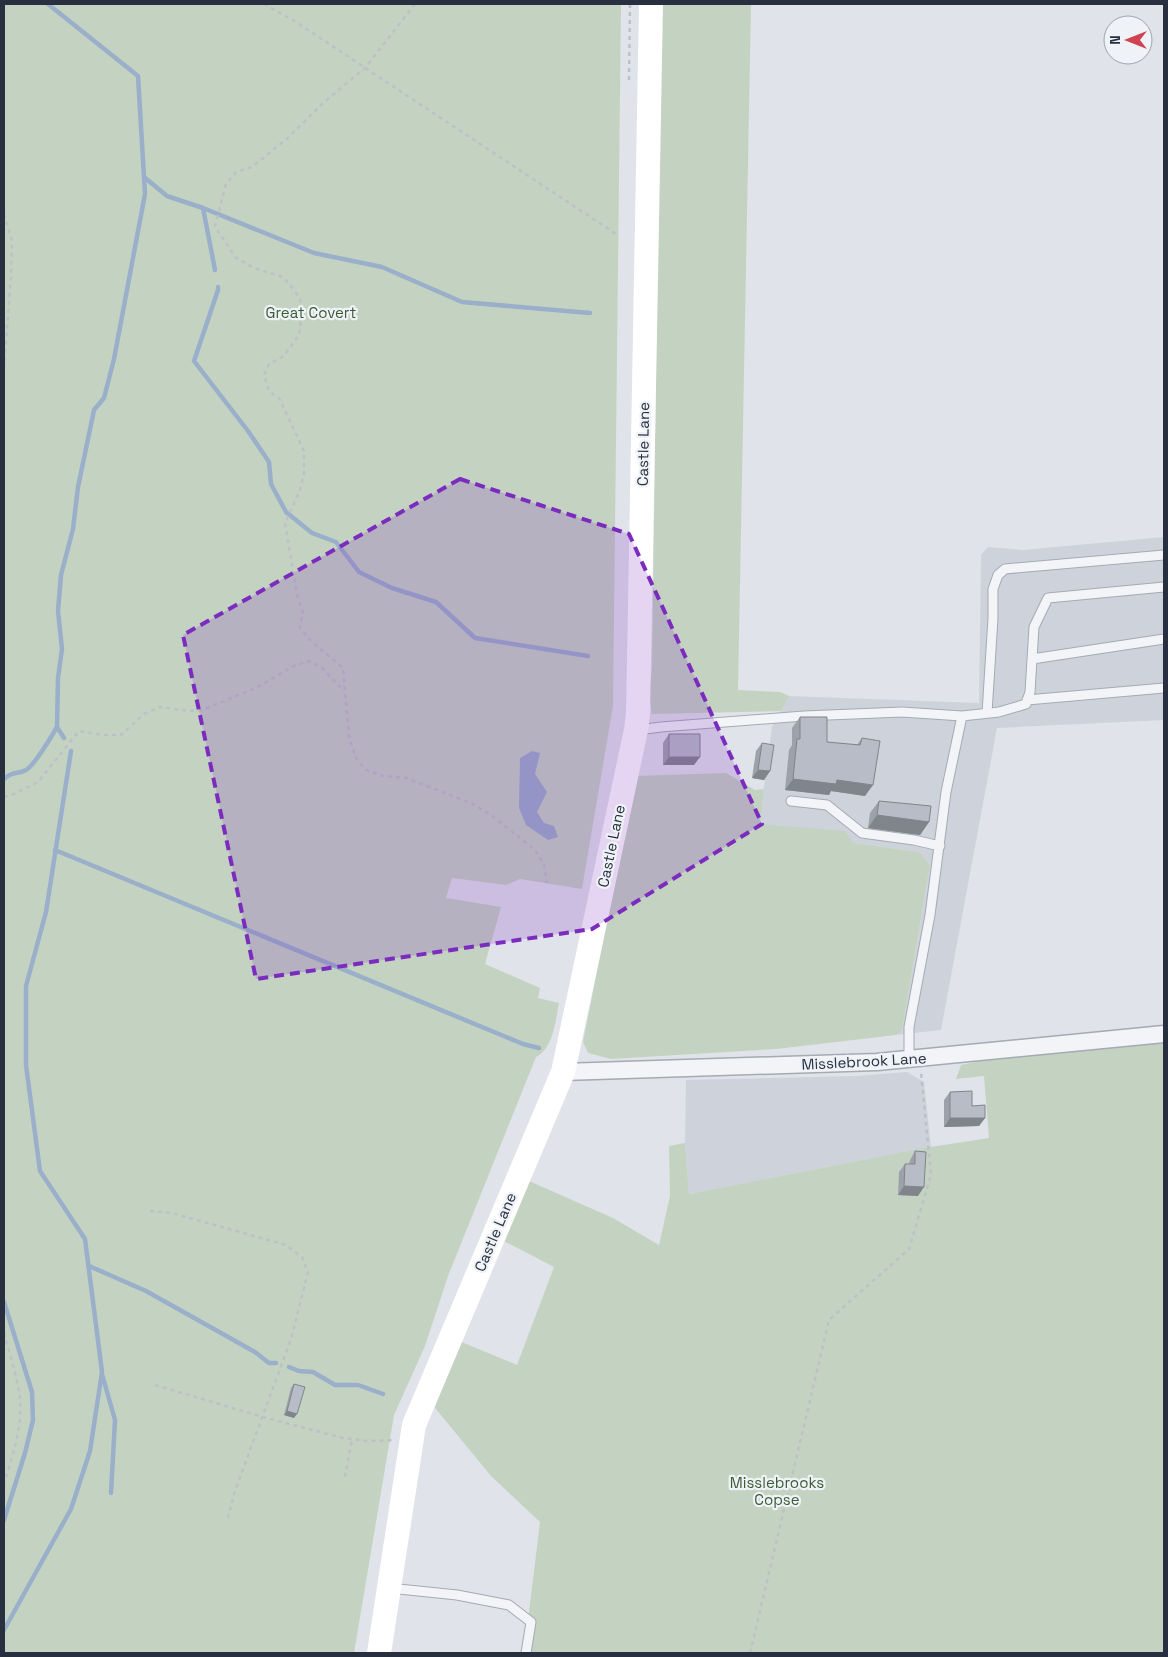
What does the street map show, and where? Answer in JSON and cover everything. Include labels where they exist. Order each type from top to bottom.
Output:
[{"type":"street","name":"Castle Lane","points":[[379,1653],[414,1425],[563,1072],[636,730],[638,714],[651,4]]},
{"type":"street","name":"Misslebrook Lane","points":[[563,1072],[867,1062],[1164,1034]]},
{"type":"lane","points":[[987,713],[993,589],[998,575],[1006,569],[1164,555]]},
{"type":"lane","points":[[636,730],[804,716],[902,712],[962,716],[1013,709],[1026,704],[1030,692],[1034,627],[1048,598],[1164,588]]},
{"type":"lane","points":[[1032,659],[1164,640]]},
{"type":"lane","points":[[1027,700],[1164,688]]},
{"type":"lane","points":[[915,1058],[909,1026],[930,915],[946,792],[962,716]]},
{"type":"lane","points":[[791,801],[827,806],[862,833],[914,840],[940,846]]},
{"type":"lane","points":[[389,1588],[457,1596],[509,1605],[531,1622],[526,1653]]},
{"type":"path","points":[[264,4],[296,22],[619,236]]},
{"type":"path","points":[[415,4],[365,68],[324,102],[289,137],[252,167],[236,172],[226,184],[215,226],[235,257],[254,268],[283,277],[295,291],[303,305],[299,335],[284,356],[269,364],[264,375],[269,391],[279,398],[304,451],[304,473],[300,490],[285,523],[297,596],[303,613],[300,628],[311,641],[343,668],[348,736],[356,758],[366,770],[382,776],[406,778],[473,804],[485,811],[535,850],[544,865],[548,883]]},
{"type":"path","points":[[629,82],[630,4]]},
{"type":"path","points":[[4,214],[12,242],[12,276],[4,368]]},
{"type":"path","points":[[4,797],[38,782],[79,731],[103,735],[121,735],[144,714],[160,707],[190,711],[202,710],[256,688],[294,666],[309,661],[321,667],[344,692]]},
{"type":"path","points":[[750,1653],[829,1320],[910,1249],[931,1175],[921,1080],[915,1058]]},
{"type":"path","points":[[150,1211],[172,1213],[286,1245],[302,1257],[308,1272],[291,1339],[235,1492],[227,1521]]},
{"type":"path","points":[[4,1333],[18,1384],[20,1402],[19,1427],[4,1484]]},
{"type":"path","points":[[155,1384],[263,1417],[352,1439],[367,1441],[412,1440]]},
{"type":"path","points":[[345,1477],[352,1439]]},
{"type":"highlighted area","points":[[460,479],[629,534],[762,824],[592,929],[256,979],[183,635]]},
{"type":"shaded area","points":[[1164,537],[1164,720],[997,728],[941,1030],[896,1035],[902,1031],[930,865],[920,852],[853,843],[759,824],[772,727],[789,696],[979,703],[981,555],[988,547],[1023,550]]},
{"type":"shaded area","points":[[907,1072],[924,1082],[931,1147],[689,1194],[685,1143],[686,1080],[856,1076]]},
{"type":"green space","name":"Great Covert","points":[[4,4],[621,4],[613,706],[582,889],[520,879],[506,885],[452,878],[446,898],[501,907],[485,964],[540,988],[538,998],[559,1003],[550,1041],[542,1053],[536,1057],[448,1276],[425,1346],[394,1415],[354,1653],[4,1653]]},
{"type":"green space","points":[[661,4],[751,4],[738,690],[780,692],[789,696],[781,711],[652,714],[649,695],[652,668]]},
{"type":"green space","points":[[726,773],[755,790],[764,789],[760,824],[845,831],[853,843],[920,852],[930,865],[902,1031],[896,1035],[776,1049],[611,1059],[588,1053],[583,1042],[636,776]]},
{"type":"green space","name":"Misslebrooks Copse","points":[[1164,1043],[1164,1653],[524,1653],[540,1522],[491,1476],[431,1403],[459,1341],[517,1365],[554,1267],[502,1240],[529,1181],[613,1218],[659,1245],[670,1196],[669,1146],[685,1143],[689,1194],[924,1148],[989,1138],[984,1076],[956,1079],[961,1065],[990,1059]]},
{"type":"water","points":[[532,751],[540,753],[535,774],[547,792],[537,812],[544,823],[554,826],[558,837],[548,840],[526,825],[519,808],[520,758]]},
{"type":"building","points":[[800,717],[827,717],[827,742],[860,745],[862,738],[880,741],[873,785],[837,780],[836,784],[793,779],[797,739],[800,739]]},
{"type":"building","points":[[669,734],[700,734],[700,757],[669,757]]},
{"type":"building","points":[[762,743],[774,745],[770,771],[758,770]]},
{"type":"building","points":[[879,801],[931,806],[929,822],[877,815]]},
{"type":"building","points":[[972,1091],[972,1106],[985,1105],[985,1118],[950,1118],[950,1092]]},
{"type":"building","points":[[915,1151],[926,1152],[924,1187],[904,1186],[905,1164],[915,1164]]},
{"type":"building","points":[[294,1384],[305,1387],[297,1414],[287,1411]]},
{"type":"waterway","points":[[48,4],[138,76],[145,194],[114,359],[104,398],[94,410],[78,487],[73,529],[61,575],[58,611],[62,649],[58,678],[57,727],[64,738]]},
{"type":"waterway","points":[[144,177],[167,196],[203,208],[215,270]]},
{"type":"waterway","points":[[203,208],[314,253],[382,267],[462,302],[590,313]]},
{"type":"waterway","points":[[218,287],[194,361],[248,431],[269,462],[271,484],[286,512],[312,533],[336,542],[359,572],[392,588],[436,602],[475,638],[588,656]]},
{"type":"waterway","points":[[4,779],[10,774],[26,770],[30,767],[57,727]]},
{"type":"waterway","points":[[4,1630],[71,1509],[90,1451],[102,1372],[85,1239],[40,1171],[26,1065],[26,986],[46,912],[71,751]]},
{"type":"waterway","points":[[55,850],[523,1044],[539,1048]]},
{"type":"waterway","points":[[89,1266],[146,1291],[255,1352],[269,1363],[276,1363]]},
{"type":"waterway","points":[[4,1302],[32,1392],[33,1420],[25,1453],[4,1520]]},
{"type":"waterway","points":[[289,1367],[299,1371],[313,1372],[335,1385],[358,1385],[383,1394]]},
{"type":"waterway","points":[[102,1374],[115,1420],[111,1493]]}]
